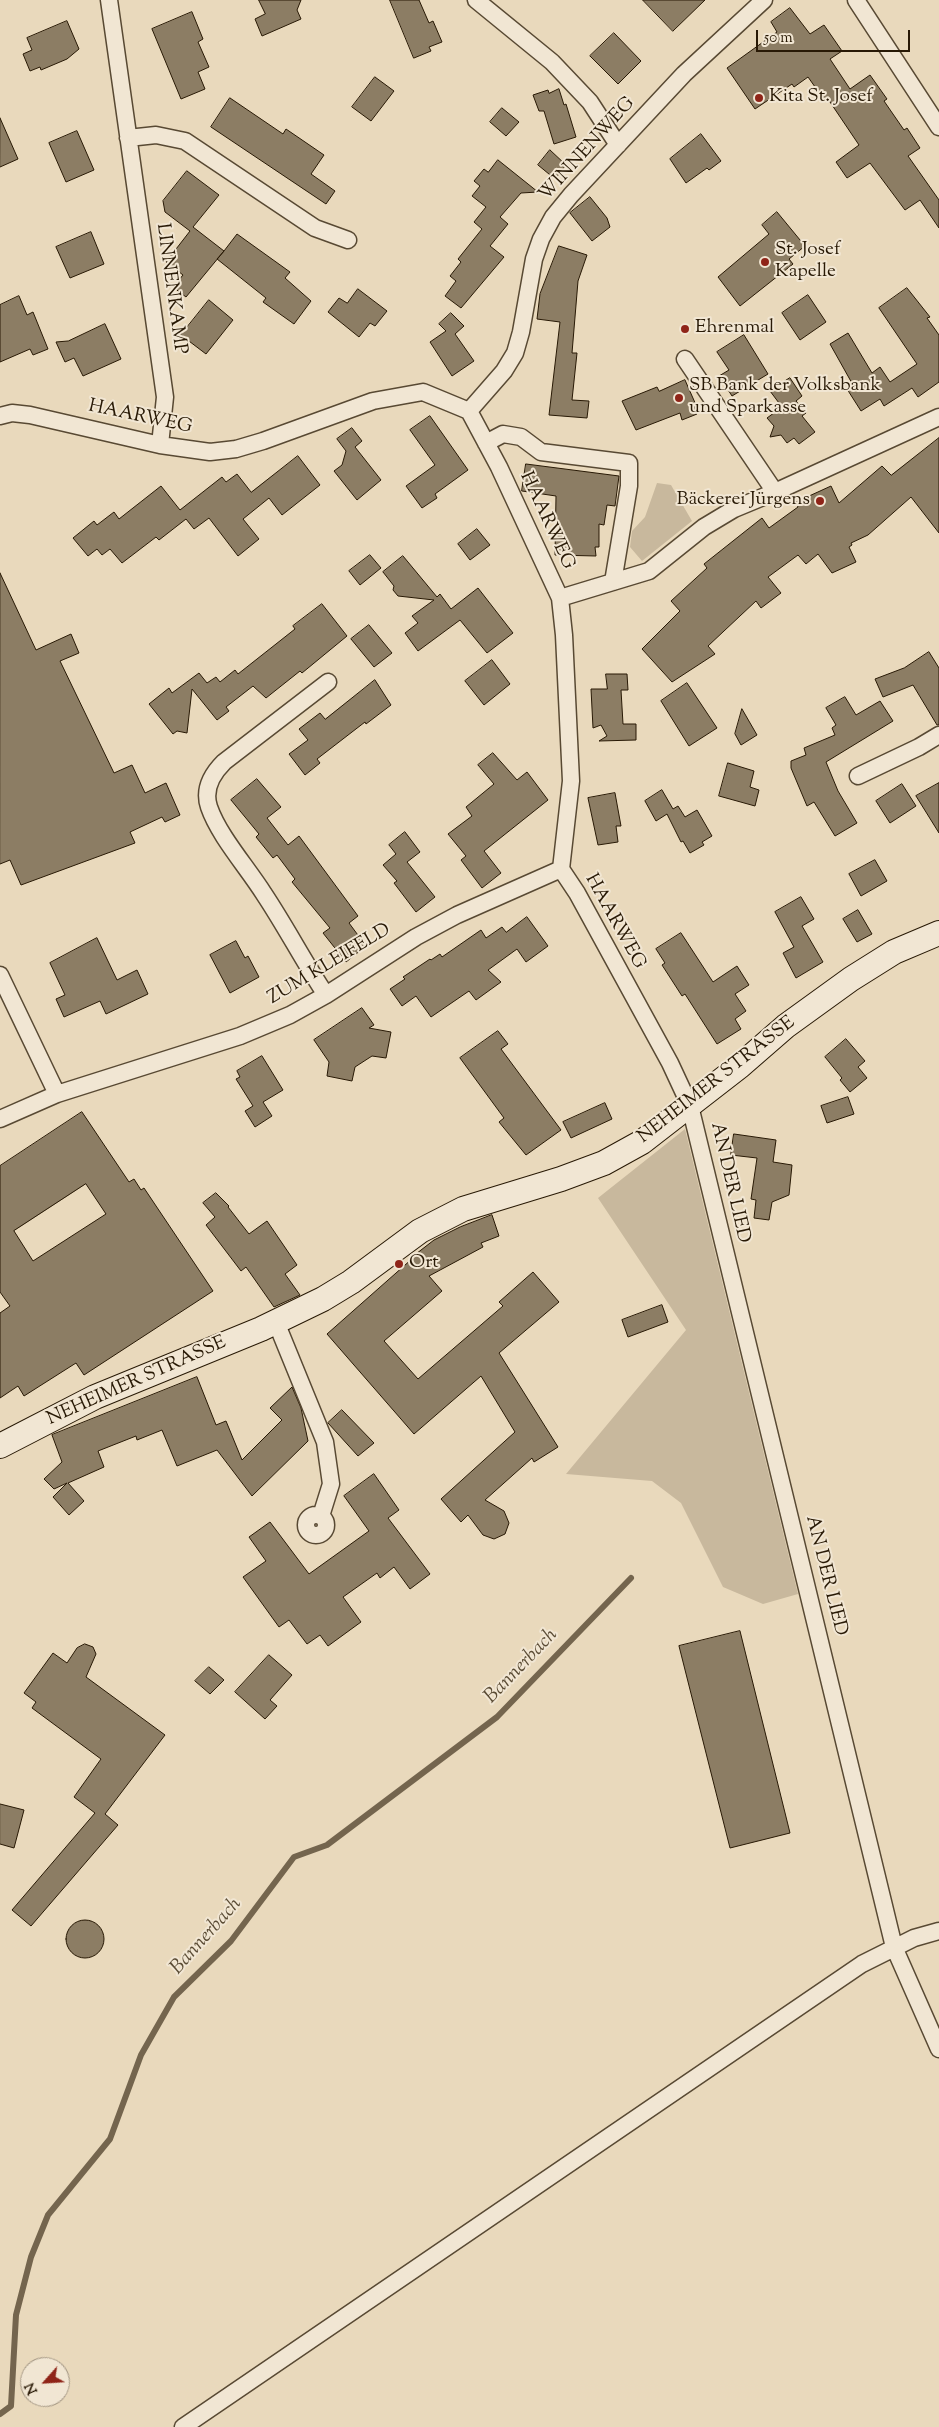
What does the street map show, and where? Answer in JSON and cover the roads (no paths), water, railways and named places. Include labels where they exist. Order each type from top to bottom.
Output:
[{"type":"main road","name":"NEHEIMER STRASSE","points":[[0,1446],[95,1397],[276,1322],[352,1282],[390,1252],[440,1220],[462,1209],[561,1179],[604,1163],[642,1142],[690,1106],[786,1026],[851,979],[894,952],[939,933]]},
{"type":"street","name":"LINNENKAMP","points":[[109,0],[165,397],[160,445]]},
{"type":"street","points":[[476,0],[552,62],[590,102],[618,145]]},
{"type":"street","name":"WINNENWEG","points":[[469,411],[504,371],[515,353],[521,332],[534,259],[553,217],[684,74],[764,0]]},
{"type":"street","points":[[856,0],[939,127]]},
{"type":"street","points":[[128,138],[156,135],[185,142],[315,228],[348,240]]},
{"type":"street","points":[[685,359],[775,492]]},
{"type":"street","name":"HAARWEG","points":[[0,416],[12,414],[30,415],[160,445],[210,452],[236,449],[374,401],[423,392],[469,411],[560,598],[564,635],[571,781],[567,832],[561,868],[670,1063],[690,1106]]},
{"type":"street","points":[[560,598],[649,571],[704,528],[734,509],[939,417]]},
{"type":"street","points":[[486,443],[503,434],[521,437],[541,452],[629,463],[629,486],[614,582]]},
{"type":"street","points":[[326,995],[265,894],[217,824],[207,796],[209,782],[215,771],[224,762],[328,682]]},
{"type":"street","points":[[858,776],[919,747],[939,735]]},
{"type":"street","name":"ZUM KLEIFELD","points":[[0,1118],[57,1094],[240,1036],[290,1015],[326,995],[416,937],[457,915],[561,868]]},
{"type":"street","points":[[0,974],[57,1094]]},
{"type":"street","name":"AN DER LIED","points":[[690,1106],[894,1946],[939,2049]]},
{"type":"street","points":[[276,1322],[324,1442],[331,1484],[321,1516]]},
{"type":"street","points":[[183,2427],[862,1964],[894,1946],[939,1931]]},
{"type":"waterway","name":"Bannerbach","points":[[0,2414],[11,2406],[16,2315],[31,2257],[48,2215],[110,2139],[141,2055],[174,1997],[231,1941],[294,1857],[327,1845],[497,1717],[631,1578]]},
{"type":"place","name":"Kita St. Josef","points":[[759,98]]},
{"type":"place","name":"St. Josef Kapelle","points":[[765,262]]},
{"type":"place","name":"Ehrenmal","points":[[685,329]]},
{"type":"place","name":"SB Bank der Volksbank und Sparkasse","points":[[679,398]]},
{"type":"place","name":"Bäckerei Jürgens","points":[[820,501]]},
{"type":"place","name":"Ort","points":[[399,1264]]}]
